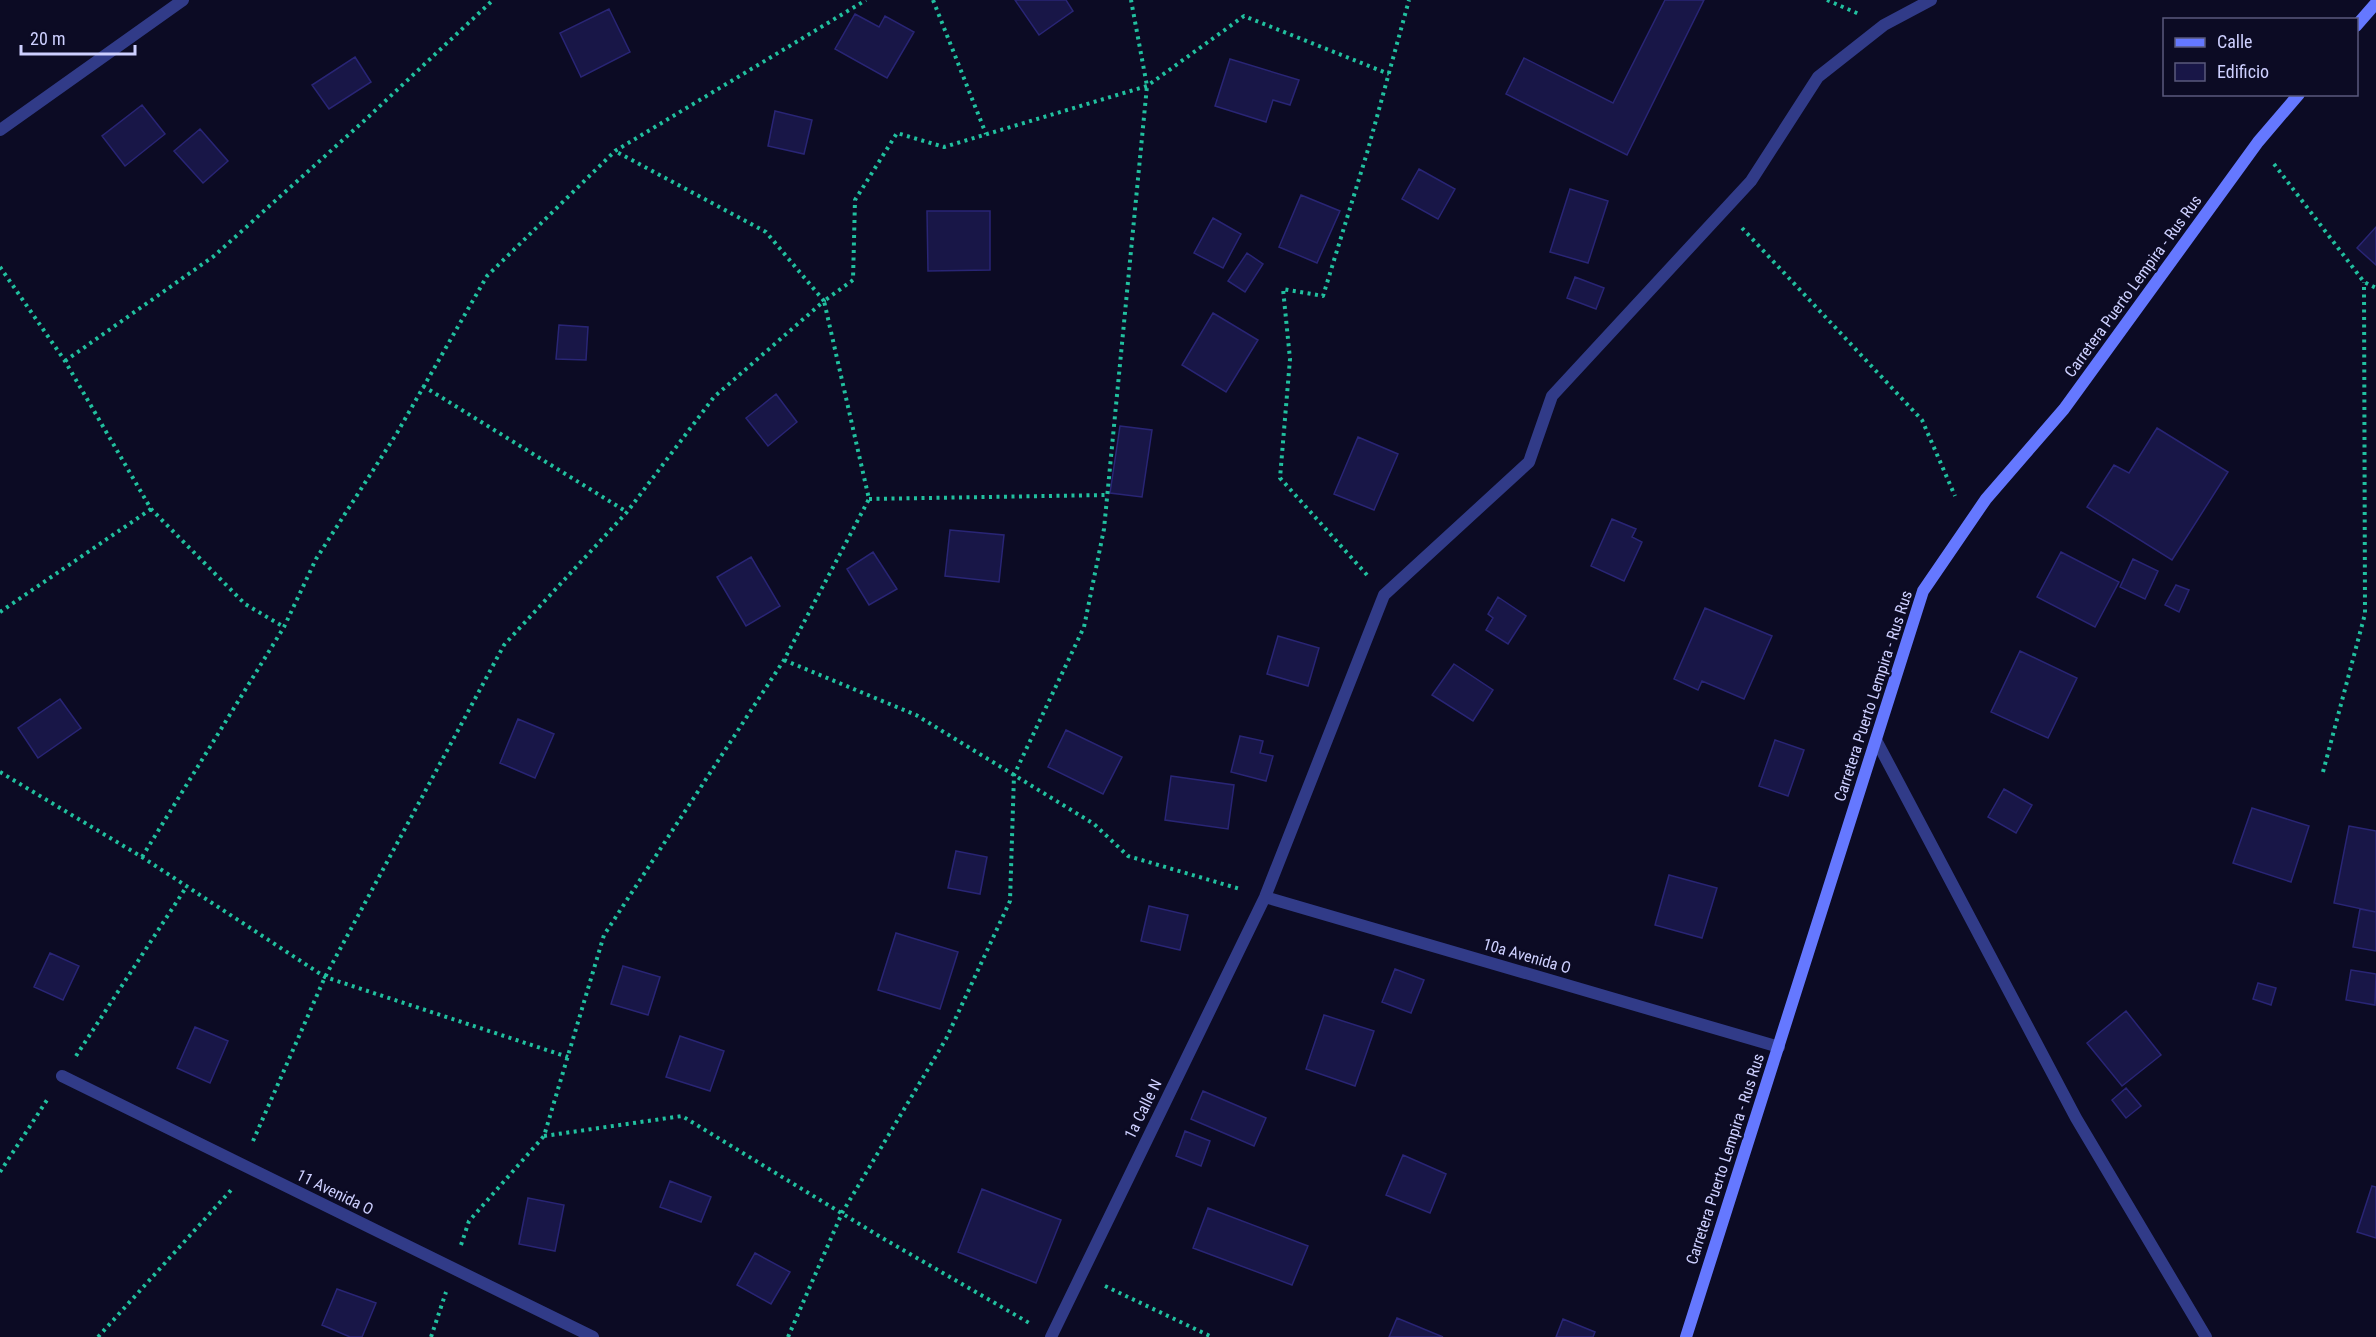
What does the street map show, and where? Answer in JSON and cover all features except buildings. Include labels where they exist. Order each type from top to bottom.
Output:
[{"type":"street","points":[[0,130],[183,0]]},
{"type":"street","points":[[1384,595],[1529,462],[1552,396],[1751,181],[1818,77],[1884,25],[1930,0]]},
{"type":"street","points":[[2358,24],[2376,3]]},
{"type":"street","name":"Carretera Puerto Lempira - Rus Rus","points":[[1686,1337],[1923,591],[1986,499],[2064,409],[2258,142],[2297,96]]},
{"type":"street","name":"1a Calle N","points":[[1051,1337],[1266,897],[1384,595]]},
{"type":"street","points":[[1876,740],[2076,1118],[2206,1337]]},
{"type":"street","name":"10a Avenida O","points":[[1266,897],[1779,1047]]},
{"type":"street","name":"11 Avenida O","points":[[62,1076],[593,1337]]},
{"type":"path","points":[[65,361],[213,256],[365,120],[492,0]]},
{"type":"path","points":[[142,856],[284,627],[316,559],[397,433],[487,276],[615,151],[866,0]]},
{"type":"path","points":[[933,0],[986,134]]},
{"type":"path","points":[[788,1337],[842,1214],[946,1039],[1010,902],[1014,775],[1084,627],[1104,529],[1147,86],[1131,0]]},
{"type":"path","points":[[1384,595],[1280,478],[1290,360],[1283,289],[1323,296],[1409,0]]},
{"type":"path","points":[[98,1337],[230,1193],[325,977],[504,645],[627,512],[714,397],[824,301],[853,280],[855,200],[897,133],[944,147],[1147,86],[1244,16],[1389,74]]},
{"type":"path","points":[[2258,142],[2364,282],[2376,288]]},
{"type":"path","points":[[432,1337],[469,1221],[544,1136],[604,935],[784,660],[868,499],[824,301],[766,232],[615,151]]},
{"type":"path","points":[[1725,210],[1922,420],[1968,525]]},
{"type":"path","points":[[0,267],[65,361],[151,509],[245,604],[284,627]]},
{"type":"path","points":[[2323,772],[2365,614],[2364,282]]},
{"type":"path","points":[[423,386],[627,512]]},
{"type":"path","points":[[868,499],[1107,495]]},
{"type":"path","points":[[0,612],[151,509]]},
{"type":"path","points":[[784,660],[916,715],[1094,824],[1128,856],[1266,897]]},
{"type":"path","points":[[0,772],[142,856],[325,977],[568,1057]]},
{"type":"path","points":[[0,1172],[187,886]]},
{"type":"path","points":[[544,1136],[682,1116],[842,1214],[1051,1337]]},
{"type":"path","points":[[1080,1274],[1212,1337]]}]
